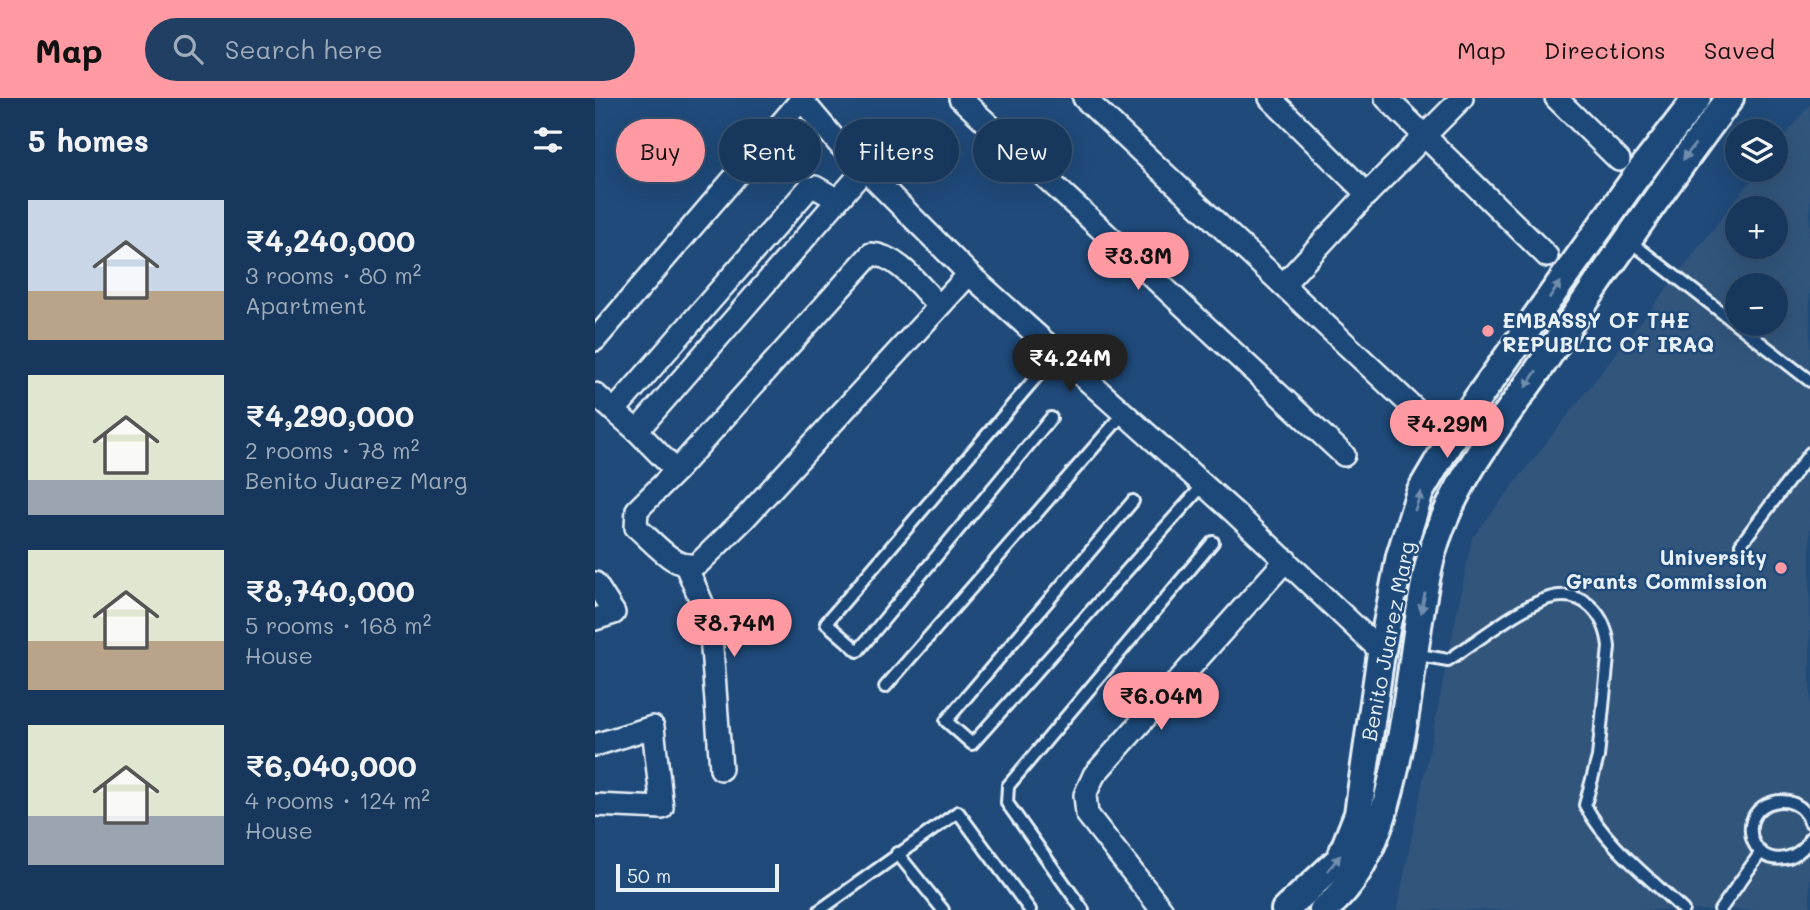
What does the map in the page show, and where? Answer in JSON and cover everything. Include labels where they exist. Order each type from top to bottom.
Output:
[{"type":"street","points":[[960,98],[1344,455]]},
{"type":"street","points":[[1084,98],[1435,428]]},
{"type":"street","points":[[1270,98],[1367,194]]},
{"type":"street","points":[[1386,98],[1546,257]]},
{"type":"street","points":[[1283,285],[1367,194],[1462,98]]},
{"type":"street","points":[[1556,98],[1619,160]]},
{"type":"street","name":"Benito Juarez Marg","points":[[1285,910],[1340,859],[1357,814],[1382,652],[1401,556],[1420,492],[1463,419],[1636,177],[1697,98]]},
{"type":"street","name":"Benito Juarez Marg","points":[[1323,910],[1336,901],[1369,856],[1387,809],[1433,552],[1462,481],[1627,239],[1730,98]]},
{"type":"street","points":[[595,340],[800,99],[835,138]]},
{"type":"street","points":[[637,431],[854,182]]},
{"type":"street","points":[[876,182],[969,274],[1203,484],[1382,652]]},
{"type":"street","points":[[614,411],[809,188],[815,187],[838,200]]},
{"type":"street","points":[[721,769],[710,621],[686,566],[636,527],[634,520],[637,510],[676,471],[871,254],[880,254],[900,267],[939,306]]},
{"type":"street","points":[[686,566],[699,563],[743,520],[969,274]]},
{"type":"street","points":[[595,394],[637,431],[676,471]]},
{"type":"street","points":[[1162,910],[1087,814],[1085,795],[1094,775],[1286,560]]},
{"type":"street","points":[[595,583],[614,613],[595,619]]},
{"type":"street","points":[[595,745],[653,727],[662,808],[595,805]]},
{"type":"lane","points":[[1627,239],[1810,381]]},
{"type":"lane","points":[[1051,418],[857,651],[826,623],[1056,354]]},
{"type":"lane","points":[[885,687],[1124,413]]},
{"type":"lane","points":[[1741,544],[1810,453]]},
{"type":"lane","points":[[1133,501],[946,720],[972,744],[1203,484]]},
{"type":"lane","points":[[1083,910],[1007,803],[1008,786],[1213,542]]},
{"type":"lane","points":[[1413,654],[1448,660],[1548,598],[1581,599],[1597,609],[1603,619],[1609,648],[1598,757],[1585,805],[1607,834],[1683,910]]},
{"type":"lane","points":[[1810,822],[1801,807],[1789,801],[1776,800],[1764,805],[1755,815],[1751,828],[1753,841],[1761,852],[1780,860],[1793,857],[1804,850],[1810,838]]},
{"type":"lane","points":[[822,909],[958,812],[1030,910]]},
{"type":"lane","points":[[1720,910],[1761,852]]},
{"type":"lane","points":[[897,853],[943,910]]},
{"type":"shaded area","points":[[1810,104],[1810,910],[1397,910],[1472,538],[1725,214],[1725,259],[1788,259],[1788,196],[1739,196],[1750,182],[1788,182],[1788,132]]},
{"type":"place","name":"EMBASSY OF THE REPUBLIC OF IRAQ","points":[[1488,331]]},
{"type":"place","name":"University Grants Commission","points":[[1781,568]]}]
